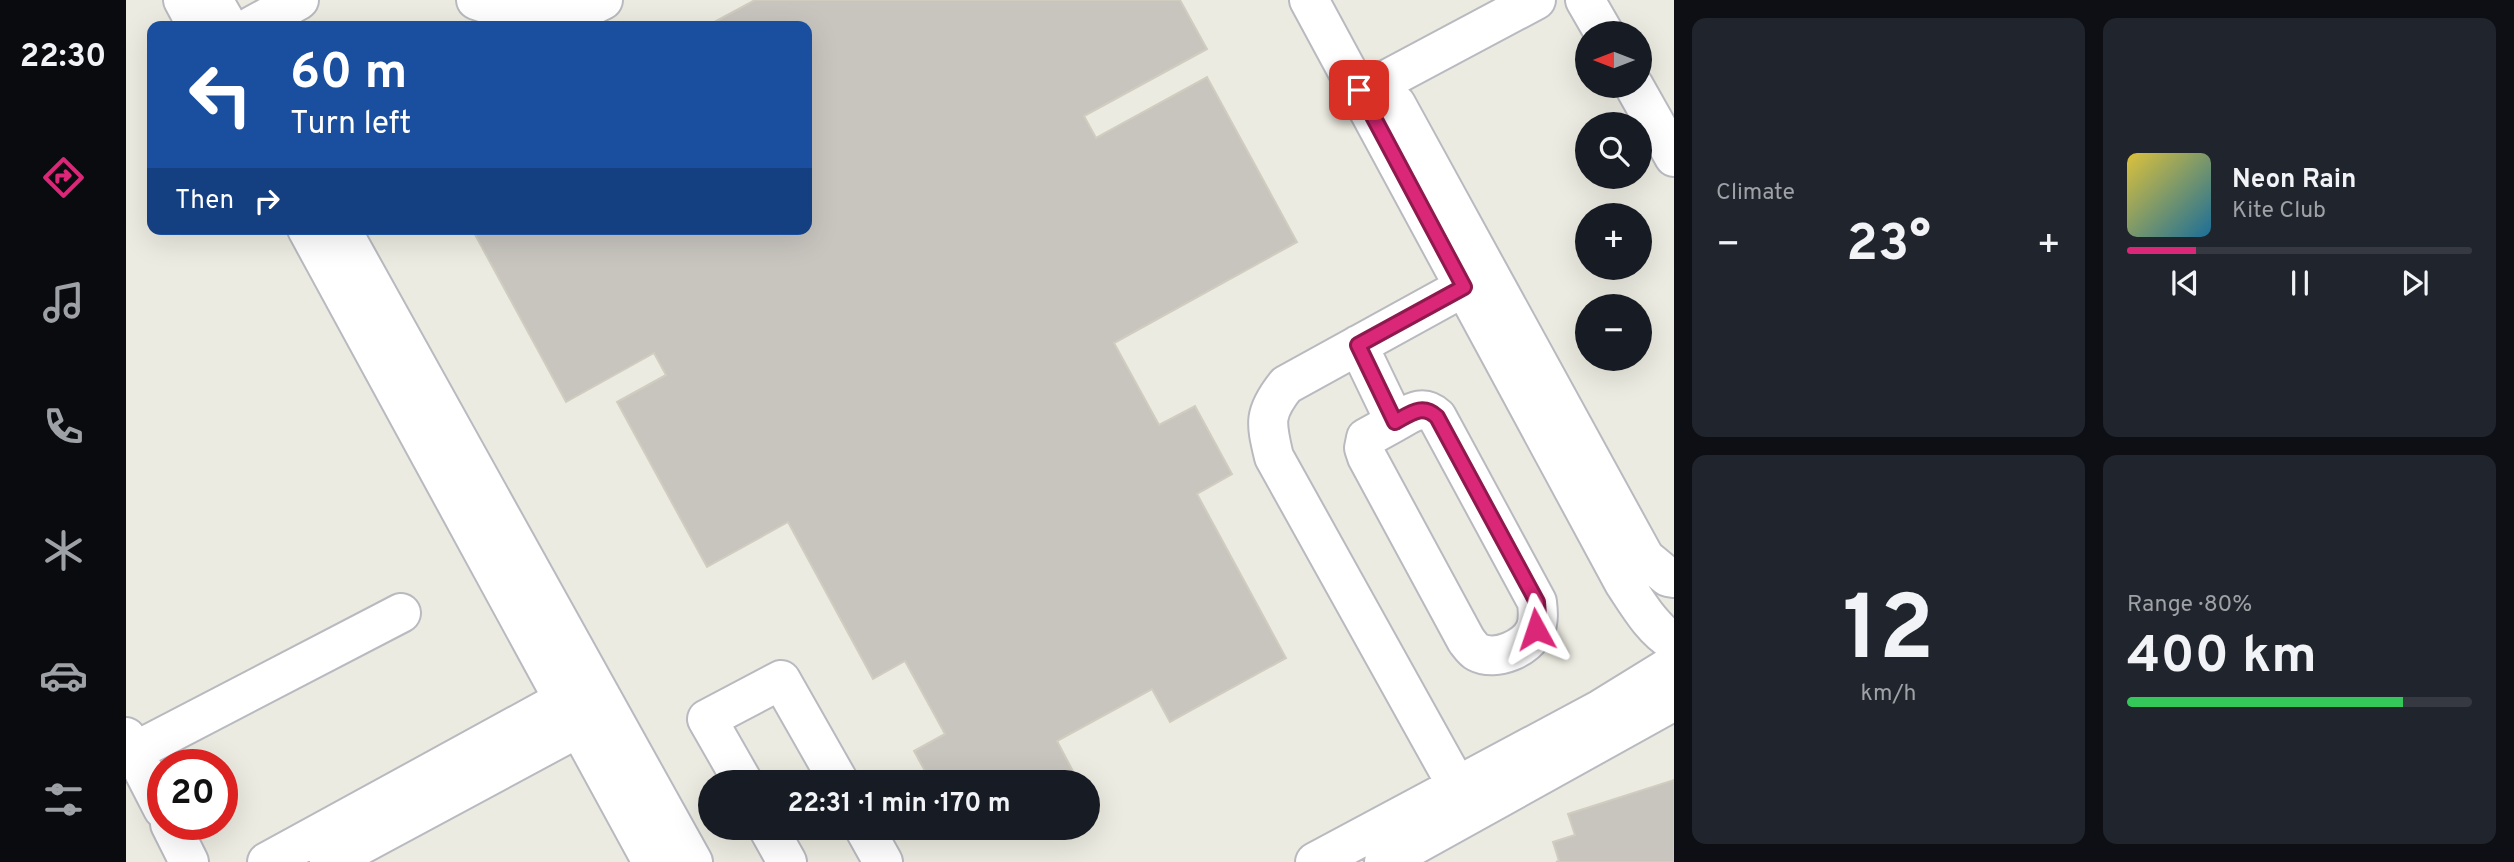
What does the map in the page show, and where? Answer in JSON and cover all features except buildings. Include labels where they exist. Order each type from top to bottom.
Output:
[{"type":"lane","points":[[261,21],[299,0]]},
{"type":"lane","points":[[477,0],[503,10],[562,15],[585,9],[603,0]]},
{"type":"lane","points":[[1309,0],[1371,86],[1645,558],[1668,577],[1674,578]]},
{"type":"lane","points":[[1338,0],[1371,86],[1464,287],[1624,583],[1657,628],[1674,642]]},
{"type":"lane","points":[[1371,86],[1536,0]]},
{"type":"lane","points":[[1586,0],[1597,21]]},
{"type":"lane","points":[[202,7],[221,21]]},
{"type":"lane","points":[[1641,98],[1674,157]]},
{"type":"lane","points":[[310,235],[652,862]]},
{"type":"lane","points":[[344,235],[693,862]]},
{"type":"lane","points":[[1457,786],[1274,457],[1267,428],[1271,404],[1286,385],[1464,287]]},
{"type":"lane","points":[[1358,345],[1395,422]]},
{"type":"lane","points":[[1420,409],[1430,410],[1443,429],[1537,602],[1536,629],[1518,648],[1489,656],[1476,652],[1466,640],[1364,448],[1367,438],[1395,422],[1420,409]]},
{"type":"lane","points":[[147,780],[129,748],[401,613]]},
{"type":"lane","points":[[1315,862],[1369,855],[1604,724],[1674,664]]},
{"type":"lane","points":[[736,770],[707,719],[781,680],[832,770]]},
{"type":"lane","points":[[330,862],[571,714],[579,701],[593,710],[644,774]]},
{"type":"lane","points":[[1369,855],[1457,786],[1604,724],[1674,701]]},
{"type":"lane","points":[[267,862],[571,714]]},
{"type":"lane","points":[[178,840],[190,862]]},
{"type":"lane","points":[[775,840],[787,862]]},
{"type":"lane","points":[[871,840],[883,862]]},
{"type":"route","points":[[1359,90],[1464,287],[1358,345],[1395,422],[1420,409],[1430,410],[1437,417],[1537,602],[1536,629]]}]
